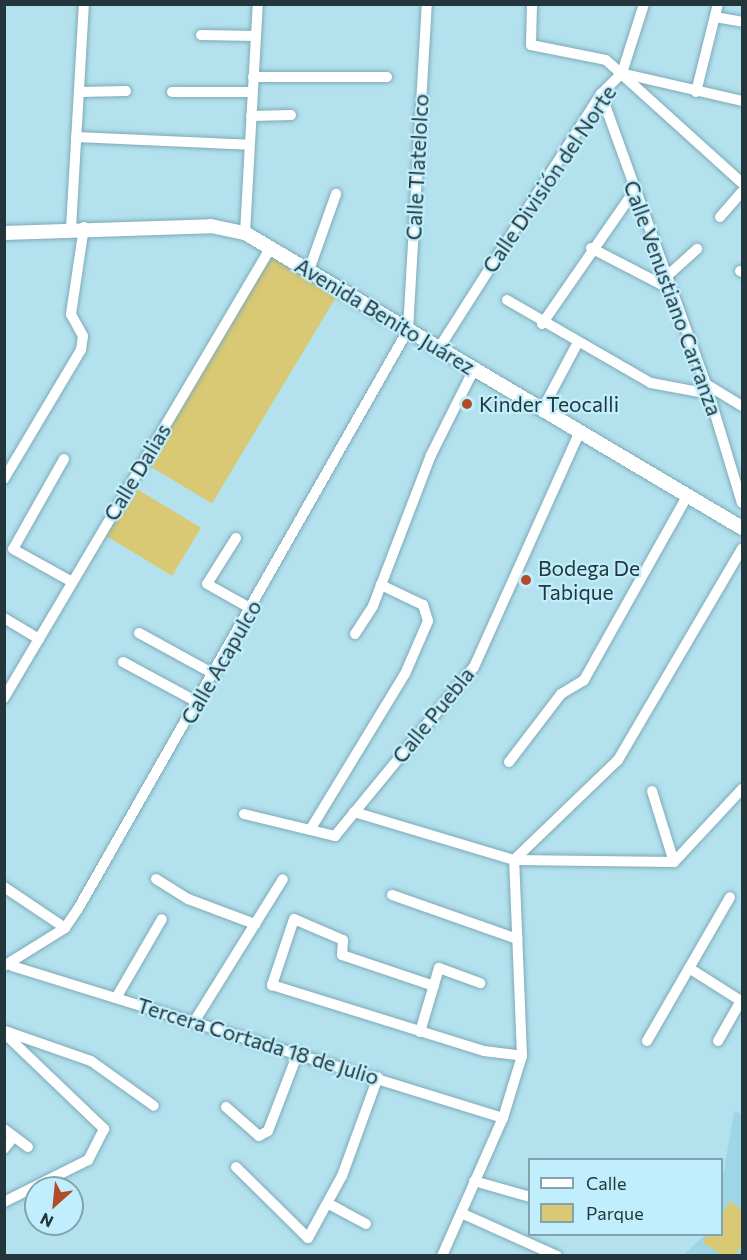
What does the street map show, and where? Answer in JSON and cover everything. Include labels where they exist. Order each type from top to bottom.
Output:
[{"type":"main road","name":"Avenida Benito Juárez","points":[[4,233],[78,228],[211,226],[245,232],[742,528]]},
{"type":"street","points":[[4,479],[81,350],[83,336],[71,314],[78,228],[76,137],[84,4]]},
{"type":"street","points":[[245,232],[258,4]]},
{"type":"street","name":"Calle Tlatelolco","points":[[408,330],[427,4]]},
{"type":"street","points":[[532,4],[531,45],[606,60],[742,183]]},
{"type":"street","name":"Calle División del Norte","points":[[439,348],[601,94],[622,73],[644,4]]},
{"type":"street","points":[[696,92],[718,4]]},
{"type":"street","points":[[715,17],[742,22]]},
{"type":"street","points":[[201,35],[256,36]]},
{"type":"street","points":[[622,73],[742,101]]},
{"type":"street","points":[[253,77],[387,77]]},
{"type":"street","points":[[79,92],[126,92]]},
{"type":"street","points":[[172,92],[252,92]]},
{"type":"street","name":"Calle Venustiano Carranza","points":[[601,94],[634,191],[708,389],[742,503]]},
{"type":"street","points":[[251,116],[291,116]]},
{"type":"street","points":[[76,137],[249,145]]},
{"type":"street","points":[[542,324],[591,248],[634,191]]},
{"type":"street","points":[[720,217],[742,192]]},
{"type":"street","points":[[309,270],[336,194]]},
{"type":"street","name":"Calle Dalias","points":[[4,698],[271,247]]},
{"type":"street","points":[[591,248],[670,289]]},
{"type":"street","points":[[666,277],[697,249]]},
{"type":"street","points":[[507,300],[542,324],[651,383],[708,389],[742,406]]},
{"type":"street","name":"Calle Acapulco","points":[[8,966],[65,928],[252,609],[408,330]]},
{"type":"street","points":[[543,408],[577,344]]},
{"type":"street","points":[[355,634],[381,585],[431,455],[474,369]]},
{"type":"street","name":"Calle Puebla","points":[[244,814],[335,836],[474,667],[580,431]]},
{"type":"street","points":[[64,459],[13,549],[72,582]]},
{"type":"street","points":[[509,762],[561,694],[584,680],[688,495]]},
{"type":"street","points":[[236,538],[207,584],[252,609]]},
{"type":"street","points":[[442,1256],[503,1118],[522,1056],[514,860],[618,760],[742,549]]},
{"type":"street","points":[[310,830],[405,674],[428,621],[423,605],[381,585]]},
{"type":"street","points":[[4,618],[39,639]]},
{"type":"street","points":[[139,633],[214,674]]},
{"type":"street","points":[[123,662],[197,702]]},
{"type":"street","points":[[354,812],[514,860],[674,862],[742,789]]},
{"type":"street","points":[[652,791],[674,862]]},
{"type":"street","points":[[156,879],[188,899],[255,924]]},
{"type":"street","points":[[194,1022],[283,879]]},
{"type":"street","points":[[4,887],[65,928]]},
{"type":"street","points":[[392,895],[517,939]]},
{"type":"street","points":[[647,1041],[730,897]]},
{"type":"street","points":[[116,998],[162,919]]},
{"type":"street","points":[[434,986],[342,955],[343,939],[294,919],[272,986],[484,1051],[522,1056]]},
{"type":"street","name":"Tercera Cortada 18 de Julio","points":[[8,966],[378,1077],[503,1118]]},
{"type":"street","points":[[420,1032],[439,968],[480,983]]},
{"type":"street","points":[[689,968],[742,1000],[718,1041]]},
{"type":"street","points":[[4,1032],[91,1061],[154,1106]]},
{"type":"street","points":[[4,1032],[104,1129],[88,1160],[4,1202]]},
{"type":"street","points":[[226,1107],[259,1136],[268,1131],[298,1053]]},
{"type":"street","points":[[236,1167],[308,1238],[329,1204],[378,1077]]},
{"type":"street","points":[[4,1129],[28,1147]]},
{"type":"street","points":[[4,1149],[14,1136]]},
{"type":"street","points":[[474,1181],[528,1196]]},
{"type":"street","points":[[329,1204],[366,1224]]},
{"type":"street","points":[[461,1213],[557,1256]]},
{"type":"shaded area","points":[[734,1111],[742,1114],[742,1255],[682,1256],[704,1236],[723,1236],[723,1175]]},
{"type":"green space","points":[[272,256],[337,295],[212,503],[147,464]]},
{"type":"green space","points":[[135,488],[201,528],[172,576],[106,536]]},
{"type":"green space","points":[[730,1201],[742,1210],[742,1244],[735,1255],[722,1255],[702,1242],[707,1236],[723,1236],[723,1212]]},
{"type":"place","name":"Kinder Teocalli","points":[[467,404]]},
{"type":"place","name":"Bodega De Tabique","points":[[526,580]]}]
